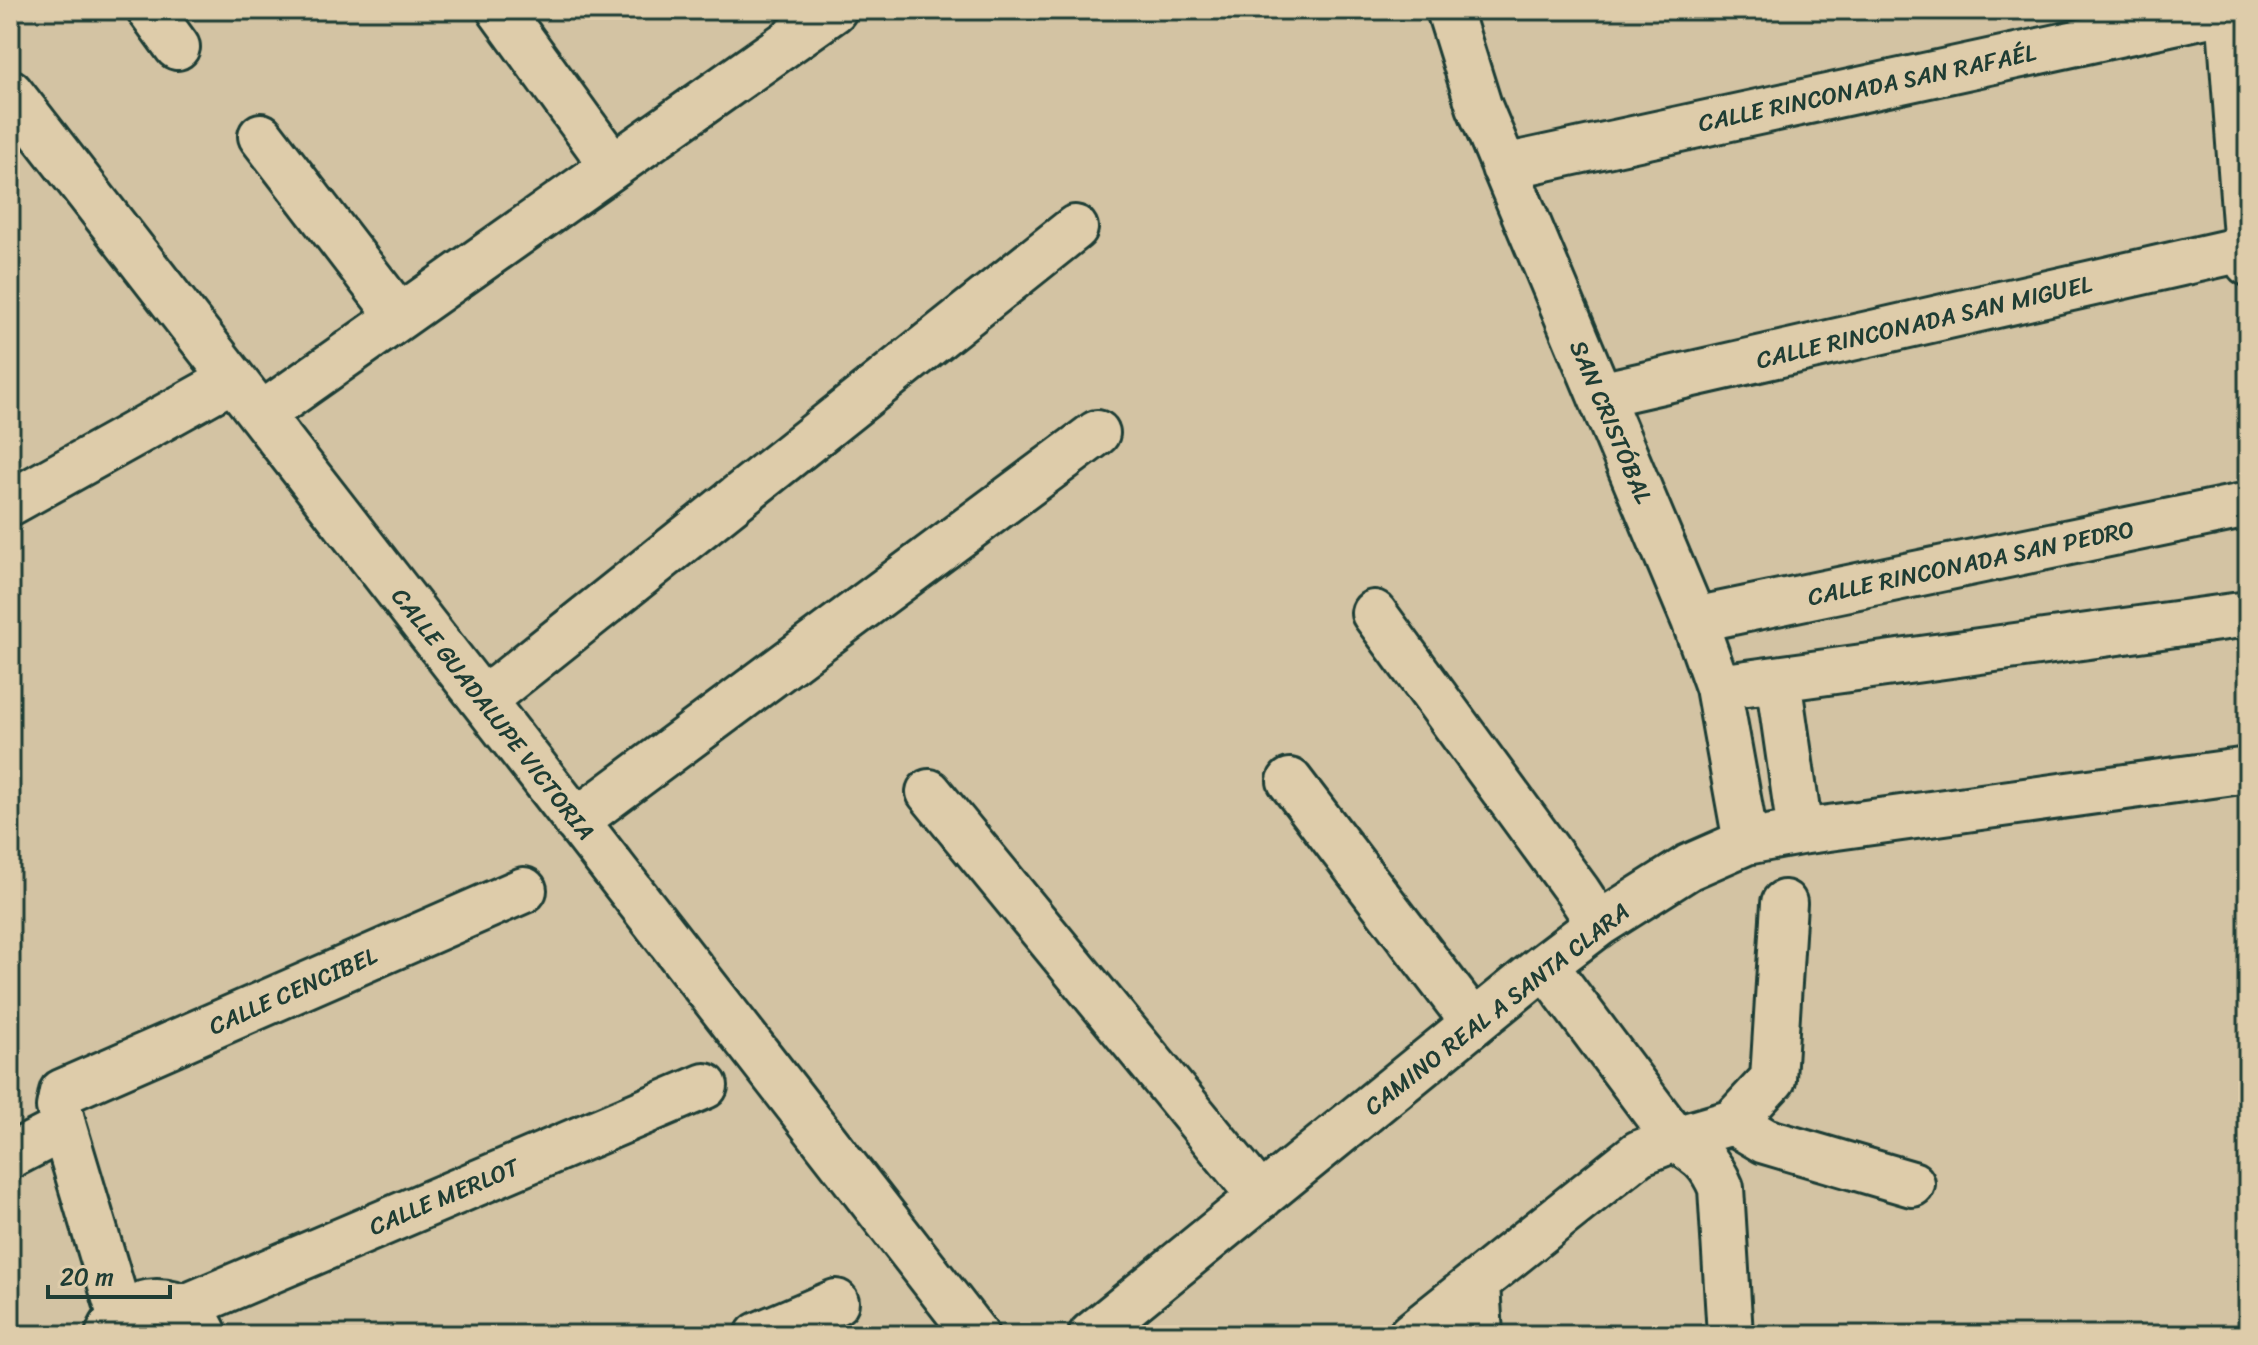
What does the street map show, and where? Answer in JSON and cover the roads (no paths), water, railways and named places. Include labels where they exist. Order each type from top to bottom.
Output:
[{"type":"street","points":[[150,10],[177,47]]},
{"type":"street","points":[[500,10],[612,165]]},
{"type":"street","points":[[261,415],[834,10]]},
{"type":"street","name":"SAN CRISTÓBAL","points":[[1449,10],[1479,106],[1694,620],[1718,687],[1746,842]]},
{"type":"street","points":[[2229,10],[2247,256]]},
{"type":"street","name":"CALLE RINCONADA SAN RAFAÉL","points":[[1504,167],[2229,10]]},
{"type":"street","name":"CALLE GUADALUPE VICTORIA","points":[[10,92],[976,1335]]},
{"type":"street","points":[[261,136],[399,316]]},
{"type":"street","points":[[480,697],[501,686],[1075,228]]},
{"type":"street","name":"CALLE RINCONADA SAN MIGUEL","points":[[1600,395],[2247,256]]},
{"type":"street","points":[[10,503],[233,379]]},
{"type":"street","points":[[576,821],[1097,433]]},
{"type":"street","name":"CALLE RINCONADA SAN PEDRO","points":[[1694,620],[2248,505]]},
{"type":"street","points":[[1374,613],[1599,924]]},
{"type":"street","points":[[1718,687],[2248,614]]},
{"type":"street","points":[[1778,679],[1800,832]]},
{"type":"street","name":"CAMINO REAL A SANTA CLARA","points":[[1091,1335],[1545,965],[1599,924],[1689,867],[1746,842],[1800,832],[2248,770]]},
{"type":"street","points":[[1290,781],[1474,1023]]},
{"type":"street","points":[[929,792],[1261,1197]]},
{"type":"street","name":"CALLE CENCIBEL","points":[[10,1156],[63,1110],[524,890]]},
{"type":"street","points":[[1411,1335],[1639,1153],[1733,1122],[1773,1079],[1784,903]]},
{"type":"street","points":[[1545,965],[1675,1139],[1699,1154],[1713,1170],[1721,1188],[1730,1335]]},
{"type":"street","name":"CALLE MERLOT","points":[[194,1321],[705,1086]]},
{"type":"street","points":[[63,1110],[114,1325]]},
{"type":"street","points":[[1733,1122],[1765,1141],[1912,1184]]},
{"type":"street","points":[[1477,1283],[1480,1335]]},
{"type":"street","points":[[114,1325],[134,1305],[150,1301],[167,1302],[194,1321]]},
{"type":"street","points":[[758,1335],[836,1302]]}]
